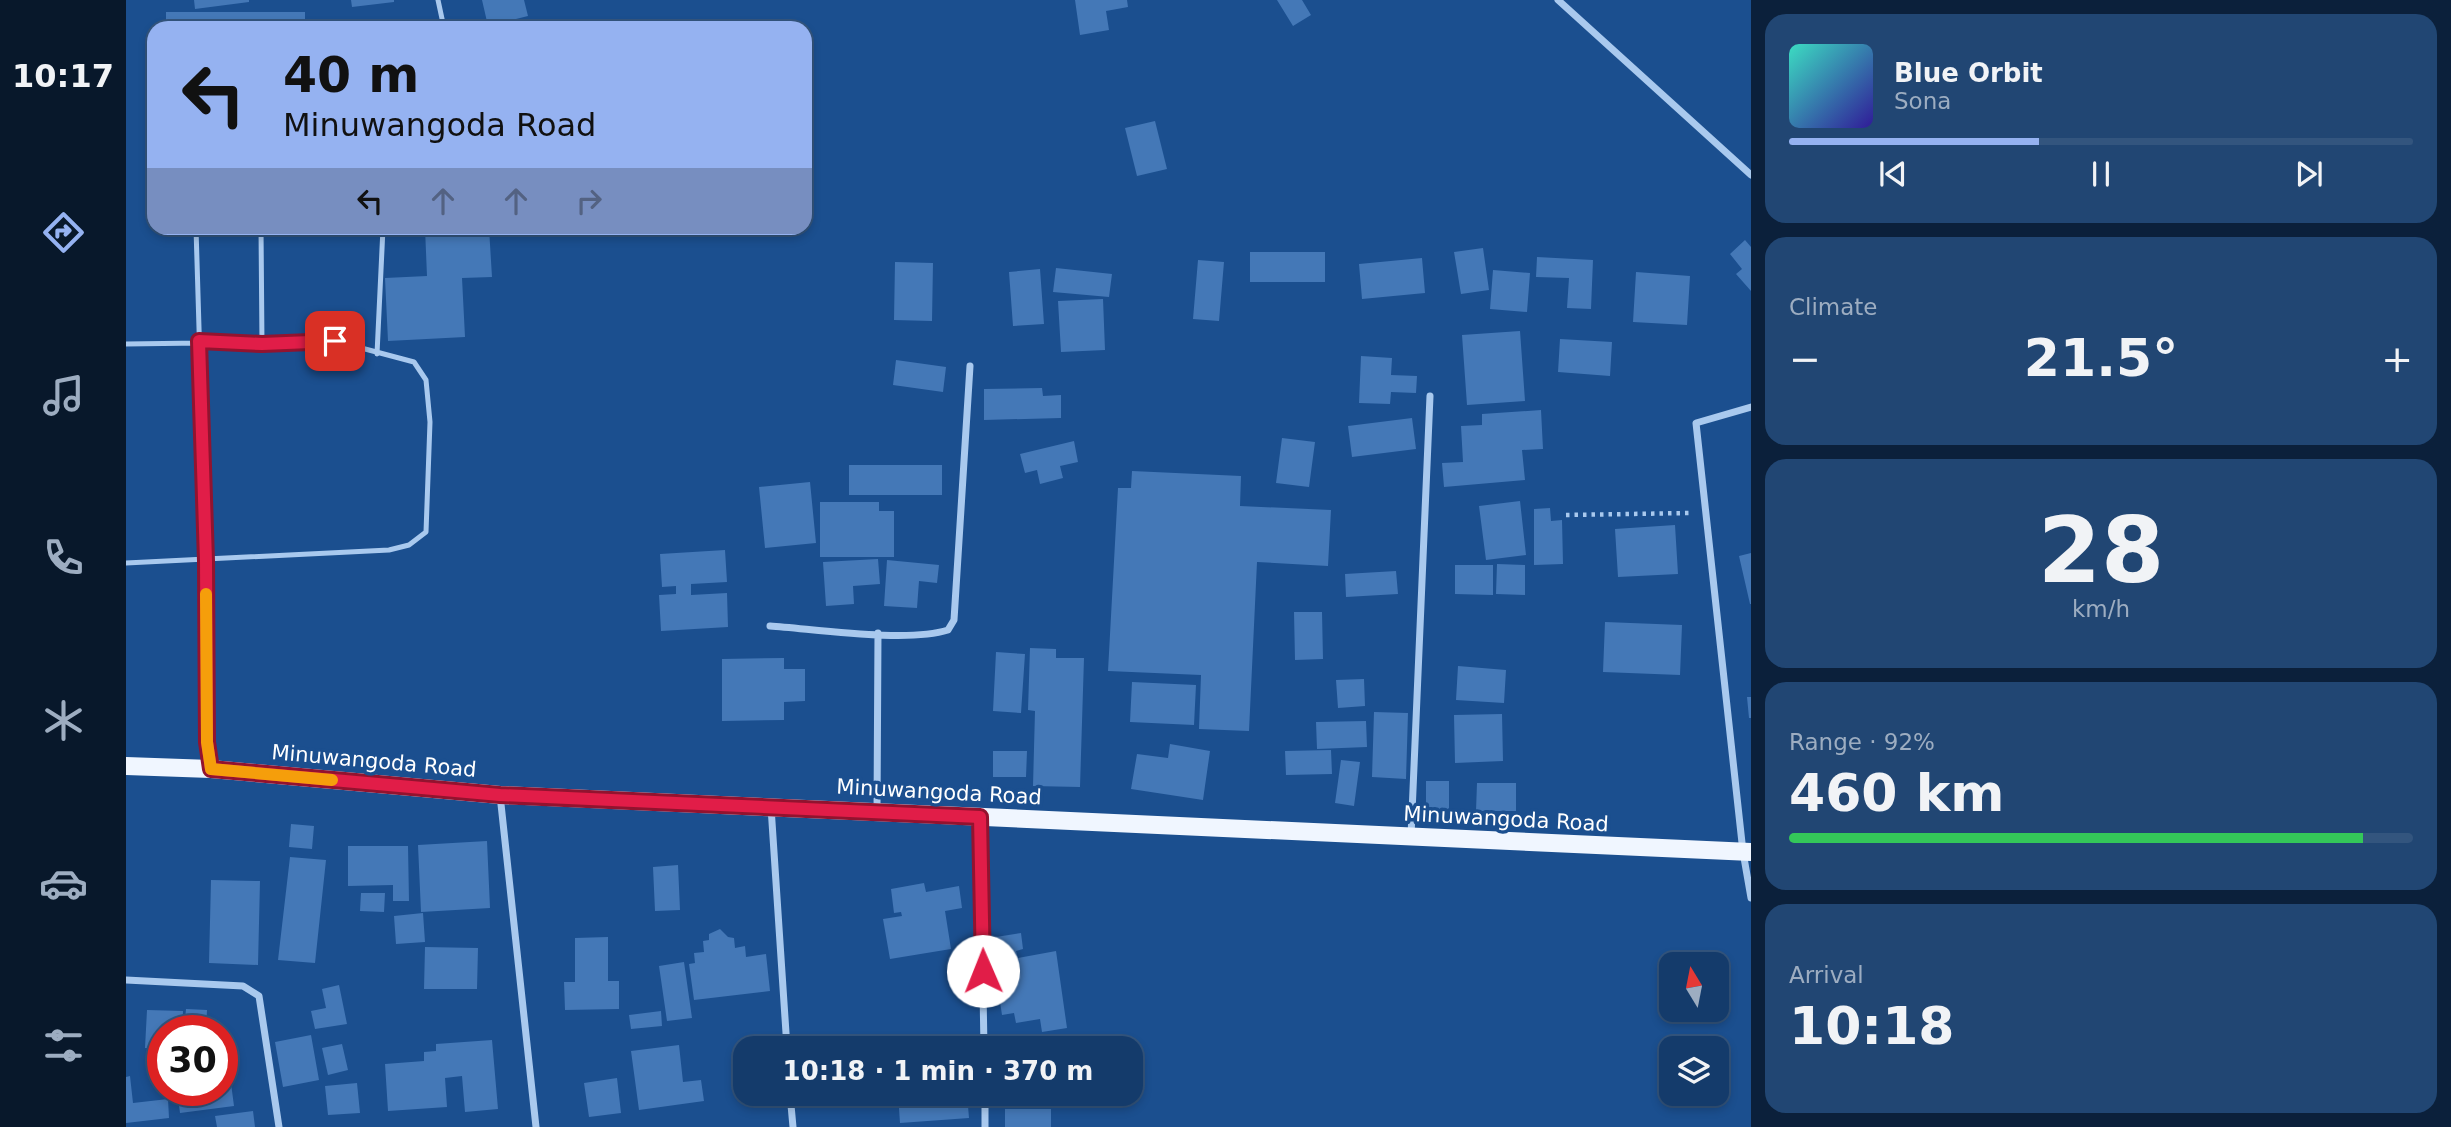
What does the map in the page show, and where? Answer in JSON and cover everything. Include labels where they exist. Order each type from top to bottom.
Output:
[{"type":"main road","name":"Minuwangoda Road","points":[[126,766],[211,769],[500,795],[1747,852]]},
{"type":"street","points":[[1558,0],[1751,175]]},
{"type":"street","points":[[770,626],[934,635],[948,631],[954,620],[970,366]]},
{"type":"street","points":[[1410,837],[1430,396]]},
{"type":"street","points":[[1751,407],[1696,423],[1751,898]]},
{"type":"street","points":[[877,812],[878,633]]},
{"type":"street","points":[[500,795],[536,1127]]},
{"type":"street","points":[[771,807],[786,1036]]},
{"type":"street","points":[[980,817],[984,1036]]},
{"type":"street","points":[[126,980],[243,986],[259,996],[279,1127]]},
{"type":"street","points":[[791,1106],[793,1127]]},
{"type":"street","points":[[985,1106],[985,1127]]},
{"type":"lane","points":[[438,0],[442,21]]},
{"type":"lane","points":[[196,235],[206,561],[207,742],[211,769]]},
{"type":"lane","points":[[261,235],[262,344]]},
{"type":"lane","points":[[377,354],[383,235]]},
{"type":"lane","points":[[126,344],[335,341],[414,362],[426,380],[430,422],[426,532],[409,545],[390,550],[126,563]]},
{"type":"path","points":[[1566,514],[1705,513]]},
{"type":"building","points":[[194,0],[249,0],[249,2],[195,9]]},
{"type":"building","points":[[351,0],[394,0],[394,2],[352,7]]},
{"type":"building","points":[[482,0],[524,0],[528,16],[508,21],[487,21]]},
{"type":"building","points":[[1075,0],[1127,0],[1128,7],[1106,11],[1109,30],[1080,35]]},
{"type":"building","points":[[1277,0],[1302,0],[1311,15],[1293,26]]},
{"type":"building","points":[[166,12],[305,12],[305,21],[166,21]]},
{"type":"building","points":[[1155,121],[1167,169],[1137,176],[1125,128]]},
{"type":"building","points":[[425,235],[489,235],[492,277],[462,278],[465,337],[388,341],[385,278],[427,276]]},
{"type":"building","points":[[1745,240],[1751,247],[1751,291],[1736,274],[1742,269],[1730,254]]},
{"type":"building","points":[[1483,248],[1489,290],[1461,294],[1454,252]]},
{"type":"building","points":[[1250,252],[1325,252],[1325,282],[1250,282]]},
{"type":"building","points":[[1537,257],[1593,260],[1591,309],[1567,308],[1569,278],[1536,277]]},
{"type":"building","points":[[1422,258],[1425,293],[1362,299],[1359,264]]},
{"type":"building","points":[[1198,260],[1224,262],[1219,321],[1193,319]]},
{"type":"building","points":[[895,262],[933,263],[932,321],[894,320]]},
{"type":"building","points":[[1056,268],[1112,274],[1109,297],[1053,292]]},
{"type":"building","points":[[1040,269],[1044,324],[1013,326],[1009,272]]},
{"type":"building","points":[[1493,270],[1530,273],[1527,312],[1490,309]]},
{"type":"building","points":[[1636,272],[1690,276],[1687,325],[1633,322]]},
{"type":"building","points":[[1103,299],[1105,350],[1061,352],[1058,301]]},
{"type":"building","points":[[1520,331],[1525,401],[1467,405],[1462,335]]},
{"type":"building","points":[[1560,339],[1612,342],[1610,376],[1558,372]]},
{"type":"building","points":[[1361,356],[1392,358],[1391,375],[1417,376],[1416,393],[1391,392],[1390,404],[1359,403]]},
{"type":"building","points":[[896,360],[946,367],[943,392],[893,385]]},
{"type":"building","points":[[1042,388],[1043,396],[1061,395],[1061,418],[984,420],[984,389]]},
{"type":"building","points":[[1541,410],[1543,449],[1522,450],[1525,480],[1444,487],[1442,463],[1463,462],[1461,426],[1482,425],[1482,414]]},
{"type":"building","points":[[1412,418],[1416,449],[1352,457],[1348,426]]},
{"type":"building","points":[[1282,438],[1315,442],[1309,487],[1276,483]]},
{"type":"building","points":[[1074,441],[1078,462],[1060,466],[1063,478],[1040,484],[1037,470],[1025,473],[1020,454]]},
{"type":"building","points":[[849,465],[942,465],[942,495],[849,495]]},
{"type":"building","points":[[1132,471],[1241,476],[1240,506],[1331,510],[1328,566],[1257,562],[1249,731],[1199,729],[1201,675],[1108,671],[1118,488],[1131,488]]},
{"type":"building","points":[[810,482],[816,543],[765,548],[759,487]]},
{"type":"building","points":[[1520,501],[1526,555],[1486,560],[1479,506]]},
{"type":"building","points":[[820,502],[879,502],[879,511],[894,511],[894,557],[820,557]]},
{"type":"building","points":[[1550,508],[1551,521],[1562,520],[1563,564],[1534,565],[1534,509]]},
{"type":"building","points":[[1675,525],[1678,574],[1618,577],[1615,529]]},
{"type":"building","points":[[725,550],[727,582],[691,584],[691,595],[727,593],[728,627],[661,631],[659,595],[676,594],[676,586],[662,587],[660,554]]},
{"type":"building","points":[[1751,553],[1751,604],[1750,604],[1739,556]]},
{"type":"building","points":[[878,559],[880,584],[853,586],[854,604],[826,606],[823,562]]},
{"type":"building","points":[[887,560],[939,565],[937,583],[919,581],[917,608],[884,606]]},
{"type":"building","points":[[1497,564],[1525,565],[1525,595],[1496,594]]},
{"type":"building","points":[[1455,565],[1493,565],[1493,595],[1455,594]]},
{"type":"building","points":[[1396,571],[1398,594],[1346,597],[1345,574]]},
{"type":"building","points":[[1294,612],[1322,612],[1323,659],[1295,660]]},
{"type":"building","points":[[1605,622],[1682,625],[1680,675],[1603,672]]},
{"type":"building","points":[[1030,648],[1056,649],[1056,658],[1084,658],[1080,787],[1033,786],[1035,711],[1028,710]]},
{"type":"building","points":[[996,652],[1025,654],[1021,713],[993,711]]},
{"type":"building","points":[[784,658],[784,669],[805,669],[805,701],[784,702],[784,720],[722,721],[722,659]]},
{"type":"building","points":[[1458,666],[1506,670],[1504,703],[1456,700]]},
{"type":"building","points":[[1364,679],[1365,706],[1338,708],[1336,680]]},
{"type":"building","points":[[1132,682],[1196,685],[1194,725],[1130,722]]},
{"type":"building","points":[[1747,697],[1751,697],[1751,718],[1749,718]]},
{"type":"building","points":[[1374,712],[1408,713],[1406,779],[1372,777]]},
{"type":"building","points":[[1502,714],[1503,761],[1455,763],[1454,715]]},
{"type":"building","points":[[1366,721],[1367,747],[1317,749],[1316,722]]},
{"type":"building","points":[[1170,744],[1210,751],[1203,800],[1131,789],[1137,754],[1168,758]]},
{"type":"building","points":[[1331,750],[1332,774],[1286,775],[1285,751]]},
{"type":"building","points":[[993,751],[1027,751],[1026,777],[993,777]]},
{"type":"building","points":[[1341,760],[1360,762],[1354,806],[1335,803]]},
{"type":"building","points":[[1426,781],[1449,781],[1449,810],[1426,809]]},
{"type":"building","points":[[1477,783],[1516,783],[1516,811],[1476,811]]},
{"type":"building","points":[[291,824],[314,826],[312,849],[289,847]]},
{"type":"building","points":[[487,841],[490,908],[421,912],[418,845]]},
{"type":"building","points":[[348,846],[408,846],[409,901],[393,901],[393,885],[348,886]]},
{"type":"building","points":[[290,857],[326,860],[315,963],[278,960]]},
{"type":"building","points":[[678,865],[680,910],[655,911],[653,867]]},
{"type":"building","points":[[211,880],[260,881],[258,965],[209,963]]},
{"type":"building","points":[[924,883],[926,892],[959,886],[962,908],[945,911],[951,949],[890,959],[883,919],[902,916],[901,912],[894,913],[891,889]]},
{"type":"building","points":[[361,893],[385,893],[384,912],[360,911]]},
{"type":"building","points":[[423,913],[425,942],[396,944],[394,916]]},
{"type":"building","points":[[720,929],[728,937],[734,938],[735,948],[745,946],[746,957],[766,954],[770,991],[694,1000],[689,964],[695,963],[694,953],[704,952],[703,941],[709,940],[709,934]]},
{"type":"building","points":[[1021,933],[1023,949],[1016,951],[1018,958],[1056,951],[1067,1028],[1042,1032],[1040,1019],[1016,1023],[1014,1013],[1002,1015],[994,962],[1010,959],[1008,951],[998,953],[996,937]]},
{"type":"building","points":[[608,937],[608,981],[619,981],[619,1009],[565,1010],[564,982],[575,982],[575,938]]},
{"type":"building","points":[[425,947],[478,948],[477,989],[424,989]]},
{"type":"building","points":[[684,962],[692,1018],[667,1021],[659,966]]},
{"type":"building","points":[[339,985],[347,1024],[315,1029],[311,1011],[326,1008],[322,989]]},
{"type":"building","points":[[186,1009],[207,1010],[207,1015],[185,1015]]},
{"type":"building","points":[[147,1010],[183,1011],[183,1015],[147,1015],[145,1048]]},
{"type":"building","points":[[661,1011],[662,1026],[631,1029],[629,1015]]},
{"type":"building","points":[[311,1035],[319,1080],[283,1087],[275,1042]]},
{"type":"building","points":[[492,1040],[498,1109],[465,1112],[462,1076],[445,1078],[447,1107],[388,1111],[385,1064],[424,1061],[424,1052],[436,1051],[436,1044]]},
{"type":"building","points":[[342,1044],[348,1070],[328,1075],[322,1048]]},
{"type":"building","points":[[679,1045],[683,1082],[701,1080],[704,1101],[639,1110],[631,1051]]},
{"type":"building","points":[[130,1076],[133,1103],[147,1101],[147,1106],[168,1106],[169,1118],[126,1123],[126,1077]]},
{"type":"building","points":[[617,1078],[621,1113],[589,1117],[584,1083]]},
{"type":"building","points":[[357,1083],[360,1113],[328,1115],[325,1086]]},
{"type":"building","points":[[179,1106],[234,1106],[180,1113]]},
{"type":"building","points":[[899,1106],[968,1106],[969,1118],[900,1123]]},
{"type":"building","points":[[1005,1109],[1051,1109],[1051,1127],[1005,1127]]},
{"type":"building","points":[[253,1111],[255,1127],[217,1127],[215,1116]]},
{"type":"slow traffic","points":[[206,594],[207,742],[211,769],[332,780]]},
{"type":"route","points":[[335,341],[262,344],[199,341],[206,561],[207,742],[211,769],[500,795],[980,817],[983,971]]}]
